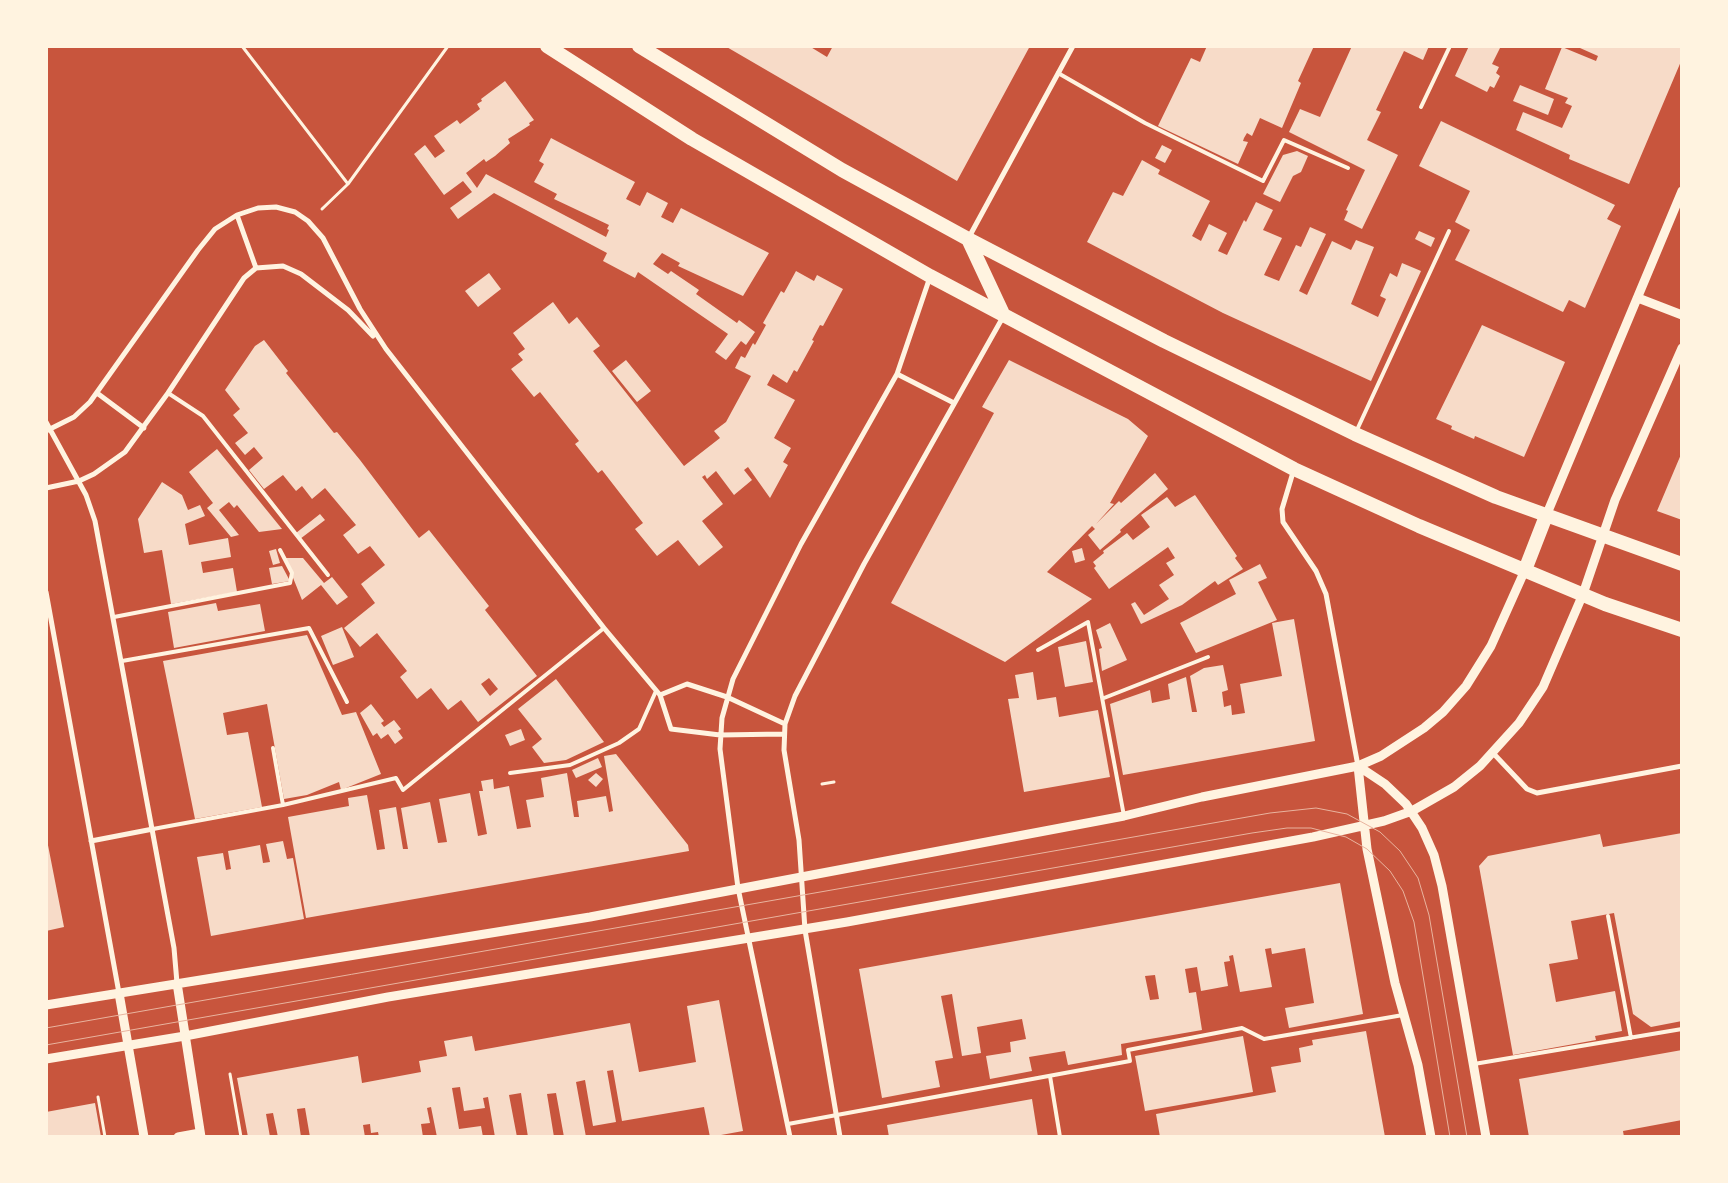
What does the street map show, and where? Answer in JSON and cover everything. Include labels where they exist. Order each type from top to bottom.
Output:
[{"type":"highway","points":[[547,46],[692,139],[930,276],[1294,470],[1419,526],[1583,594],[1682,630]]},
{"type":"highway","points":[[640,46],[842,170],[968,239],[1164,341],[1355,434],[1496,497],[1682,564]]},
{"type":"highway","points":[[968,239],[1004,316]]},
{"type":"highway","points":[[1525,570],[1546,516]]},
{"type":"street","points":[[968,239],[1073,46]]},
{"type":"street","points":[[1546,516],[1682,191]]},
{"type":"street","points":[[48,431],[80,412],[97,393],[206,238],[222,223],[237,215],[258,208],[276,207],[295,212],[308,221],[332,253],[360,309],[386,349],[604,628],[658,693],[671,729],[720,735],[783,734]]},
{"type":"street","points":[[237,215],[256,268]]},
{"type":"street","points":[[46,488],[79,481],[116,460],[144,428],[244,278],[256,268],[283,266],[300,274],[348,310],[386,349]]},
{"type":"street","points":[[790,1137],[738,888],[724,790],[720,735],[727,697],[741,663],[801,544],[897,374],[930,276]]},
{"type":"street","points":[[1638,298],[1682,315]]},
{"type":"street","points":[[840,1137],[805,930],[799,840],[785,765],[783,734],[795,696],[860,572],[1004,316]]},
{"type":"street","points":[[46,1058],[185,1036],[388,997],[805,930],[1364,826],[1412,811],[1454,787],[1493,754],[1519,723],[1543,687],[1583,594],[1602,535],[1682,348]]},
{"type":"street","points":[[897,374],[954,404]]},
{"type":"street","points":[[97,393],[144,428]]},
{"type":"street","points":[[46,422],[48,431],[79,481],[95,521],[114,617],[174,948],[177,983],[200,1135],[178,1137]]},
{"type":"street","points":[[1294,470],[1282,509],[1283,522],[1316,571],[1326,594],[1358,766],[1364,826],[1371,868],[1403,1014],[1418,1065],[1431,1137]]},
{"type":"street","points":[[46,1005],[590,917],[1124,816],[1202,797],[1358,766],[1381,756],[1424,728],[1443,712],[1466,686],[1492,646],[1525,570]]},
{"type":"street","points":[[46,592],[120,993],[144,1137]]},
{"type":"street","points":[[658,693],[687,684],[727,697],[785,724]]},
{"type":"street","points":[[1493,754],[1527,788],[1537,793],[1682,766]]},
{"type":"street","points":[[1358,766],[1385,784],[1412,811],[1429,841],[1442,886],[1486,1137]]},
{"type":"street","points":[[92,841],[153,829]]},
{"type":"lane","points":[[1421,107],[1450,46]]},
{"type":"lane","points":[[1058,73],[1145,123],[1262,181],[1284,140],[1348,168]]},
{"type":"lane","points":[[1355,434],[1449,231]]},
{"type":"lane","points":[[168,393],[203,416],[328,576]]},
{"type":"lane","points":[[114,617],[290,584],[292,573],[280,550]]},
{"type":"lane","points":[[1038,650],[1088,622],[1104,698],[1124,816]]},
{"type":"lane","points":[[122,661],[310,628],[347,702]]},
{"type":"lane","points":[[153,829],[283,805],[396,778],[403,790],[604,628]]},
{"type":"lane","points":[[1104,698],[1208,657]]},
{"type":"lane","points":[[510,773],[570,765],[619,743],[639,730],[658,693]]},
{"type":"lane","points":[[273,748],[283,805]]},
{"type":"lane","points":[[1608,916],[1631,1038]]},
{"type":"lane","points":[[788,1124],[1130,1061],[1128,1050],[1242,1028],[1264,1039],[1403,1014]]},
{"type":"lane","points":[[1474,1064],[1682,1029]]},
{"type":"lane","points":[[1050,1076],[1060,1137]]},
{"type":"path","points":[[242,46],[348,184]]},
{"type":"path","points":[[308,221],[348,184],[448,46]]},
{"type":"path","points":[[822,784],[834,782]]},
{"type":"path","points":[[230,1074],[241,1137]]},
{"type":"path","points":[[98,1097],[105,1137]]},
{"type":"building","points":[[725,46],[809,46],[827,57],[833,46],[1030,46],[957,181]]},
{"type":"building","points":[[1207,46],[1314,46],[1298,81],[1301,83],[1282,128],[1260,118],[1252,136],[1247,133],[1244,138],[1243,141],[1248,142],[1238,164],[1158,126],[1191,58],[1200,62]]},
{"type":"building","points":[[1352,46],[1429,46],[1423,60],[1404,51],[1376,110],[1381,112],[1367,140],[1398,155],[1362,229],[1344,220],[1348,211],[1346,210],[1365,170],[1289,132],[1300,109],[1320,117]]},
{"type":"building","points":[[1469,46],[1501,46],[1492,64],[1499,67],[1496,73],[1500,76],[1494,88],[1490,86],[1487,92],[1455,76]]},
{"type":"building","points":[[1581,46],[1682,46],[1682,59],[1629,184],[1569,159],[1570,155],[1516,130],[1523,112],[1562,128],[1572,106],[1565,103],[1568,98],[1545,89],[1562,47],[1596,61],[1598,56],[1580,48]]},
{"type":"building","points":[[505,81],[534,120],[529,123],[530,125],[508,139],[510,143],[495,156],[486,162],[484,159],[466,173],[477,188],[486,174],[606,237],[609,225],[554,199],[557,194],[534,182],[544,164],[539,161],[551,138],[635,182],[626,199],[640,206],[647,192],[668,203],[661,217],[673,223],[681,208],[769,253],[743,296],[678,266],[680,263],[662,253],[653,264],[668,274],[671,271],[699,290],[696,294],[737,323],[739,320],[755,332],[746,345],[741,341],[726,360],[715,352],[728,334],[638,272],[635,278],[603,261],[607,253],[494,193],[458,219],[450,208],[472,192],[463,181],[444,195],[414,154],[425,145],[435,158],[445,151],[434,136],[457,120],[460,124],[480,109],[477,104],[482,101],[481,99]]},
{"type":"building","points":[[1520,85],[1554,99],[1548,115],[1513,101]]},
{"type":"building","points":[[1441,121],[1615,205],[1607,219],[1621,226],[1585,308],[1569,300],[1563,312],[1455,260],[1470,230],[1455,222],[1470,191],[1419,166]]},
{"type":"building","points":[[1162,145],[1172,150],[1165,163],[1155,158]]},
{"type":"building","points":[[1297,151],[1308,156],[1301,172],[1293,176],[1280,202],[1263,194],[1283,155]]},
{"type":"building","points":[[1142,160],[1160,170],[1158,174],[1210,201],[1192,236],[1201,241],[1209,224],[1227,233],[1218,251],[1227,255],[1244,220],[1246,222],[1256,202],[1273,210],[1263,230],[1282,238],[1264,275],[1279,281],[1296,245],[1301,247],[1310,227],[1326,234],[1299,291],[1307,295],[1332,241],[1351,250],[1356,240],[1374,247],[1351,304],[1378,317],[1386,299],[1380,296],[1390,273],[1397,277],[1402,263],[1421,271],[1371,381],[1223,313],[1087,242],[1113,192],[1123,196]]},
{"type":"building","points":[[1419,231],[1435,238],[1431,247],[1415,239]]},
{"type":"building","points":[[796,271],[814,281],[817,275],[843,289],[823,326],[820,325],[812,340],[814,341],[797,372],[794,370],[787,383],[773,374],[767,385],[795,400],[774,438],[791,448],[783,462],[788,465],[770,498],[748,467],[744,470],[752,480],[734,495],[716,471],[707,479],[705,475],[702,477],[723,504],[702,521],[723,547],[699,566],[678,540],[657,556],[635,529],[643,523],[602,470],[598,473],[575,444],[579,441],[540,392],[534,397],[511,369],[523,360],[518,354],[525,349],[513,333],[553,302],[569,324],[577,317],[600,346],[593,351],[684,466],[720,438],[714,431],[726,422],[751,376],[735,368],[741,356],[745,358],[753,343],[755,345],[766,325],[763,323],[781,291],[784,293]]},
{"type":"building","points":[[489,273],[501,289],[478,307],[465,291]]},
{"type":"building","points":[[1482,325],[1565,362],[1524,457],[1475,436],[1474,439],[1451,429],[1452,426],[1436,419]]},
{"type":"building","points":[[264,340],[288,371],[286,373],[334,433],[337,432],[360,460],[419,538],[429,530],[489,606],[485,610],[537,676],[478,722],[461,700],[448,710],[431,688],[417,699],[400,677],[407,671],[377,633],[360,647],[344,628],[375,603],[361,584],[385,565],[370,546],[358,554],[343,535],[356,525],[325,488],[312,499],[302,486],[296,491],[283,475],[264,489],[249,470],[263,458],[254,447],[245,455],[235,443],[248,433],[233,415],[240,409],[225,390],[255,346]],"holes":[[[489,678],[498,689],[490,696],[481,684]]]},
{"type":"building","points":[[626,360],[651,391],[637,402],[612,371]]},
{"type":"building","points":[[1009,360],[1128,419],[1148,436],[1110,503],[1114,504],[1096,524],[1119,501],[1121,503],[1155,473],[1168,489],[1120,530],[1121,532],[1100,550],[1088,535],[1095,529],[1092,526],[1047,572],[1092,599],[1005,662],[891,603],[994,413],[982,407]]},
{"type":"building","points":[[217,449],[282,529],[259,532],[237,505],[234,508],[229,502],[219,510],[239,535],[231,537],[207,508],[213,503],[189,472]]},
{"type":"building","points":[[1682,452],[1682,520],[1657,511]]},
{"type":"building","points":[[162,482],[182,495],[188,510],[200,505],[205,516],[185,524],[189,545],[228,538],[231,557],[201,562],[203,573],[233,568],[237,592],[171,604],[162,550],[144,553],[138,519]]},
{"type":"building","points":[[1195,495],[1237,556],[1235,558],[1243,569],[1218,585],[1215,581],[1182,605],[1141,624],[1131,604],[1135,602],[1144,615],[1169,599],[1159,585],[1174,575],[1166,563],[1175,558],[1168,547],[1109,589],[1094,568],[1096,566],[1093,562],[1104,553],[1103,551],[1127,533],[1133,540],[1150,527],[1141,515],[1167,497],[1175,507]]},
{"type":"building","points":[[320,514],[325,520],[300,539],[296,533]]},
{"type":"building","points":[[1082,548],[1085,560],[1075,563],[1072,551]]},
{"type":"building","points":[[276,549],[280,563],[273,565],[269,551]]},
{"type":"building","points":[[285,558],[303,558],[324,583],[332,577],[348,597],[337,605],[321,585],[302,600]]},
{"type":"building","points":[[1260,564],[1267,578],[1258,582],[1277,620],[1196,653],[1180,623],[1236,594],[1229,580]]},
{"type":"building","points":[[282,566],[290,581],[272,584],[269,568]]},
{"type":"building","points":[[216,603],[218,611],[260,604],[265,631],[174,648],[168,612]]},
{"type":"building","points":[[1294,619],[1315,741],[1123,775],[1110,704],[1150,690],[1152,703],[1170,699],[1168,684],[1186,677],[1192,712],[1197,712],[1190,676],[1204,668],[1223,665],[1228,690],[1222,692],[1224,707],[1231,705],[1232,715],[1245,713],[1240,684],[1282,676],[1272,623]]},
{"type":"building","points":[[1110,623],[1127,660],[1102,671],[1099,649],[1102,648],[1096,630]]},
{"type":"building","points":[[342,627],[354,657],[333,665],[321,636]]},
{"type":"building","points":[[307,635],[342,715],[356,712],[381,774],[341,790],[339,782],[307,795],[284,799],[267,704],[223,713],[227,735],[248,732],[262,807],[195,819],[163,661]]},
{"type":"building","points":[[1086,641],[1093,682],[1065,687],[1058,647]]},
{"type":"building","points":[[1033,672],[1037,700],[1056,697],[1059,717],[1098,710],[1110,777],[1024,792],[1008,699],[1019,698],[1015,675]]},
{"type":"building","points":[[556,679],[604,742],[566,760],[544,763],[532,747],[542,739],[518,709]]},
{"type":"building","points":[[371,704],[384,721],[381,723],[384,727],[394,720],[401,729],[398,731],[403,738],[395,744],[388,734],[381,739],[377,733],[373,736],[360,713]]},
{"type":"building","points":[[521,729],[525,740],[510,746],[505,735]]},
{"type":"building","points":[[616,754],[688,845],[689,851],[306,918],[288,817],[349,806],[348,798],[367,795],[377,850],[385,849],[379,810],[396,807],[403,849],[408,849],[401,808],[430,802],[438,843],[447,842],[439,799],[470,793],[478,836],[487,834],[479,791],[483,791],[481,781],[493,779],[494,789],[509,786],[517,829],[531,827],[526,800],[544,797],[541,778],[567,773],[574,817],[579,817],[577,801],[606,796],[609,812],[613,811],[604,756]]},
{"type":"building","points":[[598,758],[602,767],[576,778],[572,770]]},
{"type":"building","points":[[596,773],[603,779],[596,787],[588,780]]},
{"type":"building","points":[[1682,833],[1682,1021],[1651,1027],[1633,1014],[1614,913],[1571,921],[1578,959],[1549,964],[1556,1002],[1615,991],[1622,1031],[1595,1036],[1596,1040],[1513,1055],[1479,866],[1488,856],[1600,834],[1603,847]]},
{"type":"building","points":[[46,835],[64,927],[46,931]]},
{"type":"building","points":[[283,841],[287,859],[293,858],[304,919],[211,936],[197,857],[223,853],[226,870],[231,869],[228,851],[260,845],[263,863],[270,862],[266,844]]},
{"type":"building","points":[[1340,883],[1363,1014],[1289,1028],[1285,1008],[1314,1003],[1305,948],[1272,954],[1271,948],[1265,949],[1272,987],[1240,992],[1233,955],[1229,956],[1230,961],[1224,962],[1228,986],[1201,991],[1197,967],[1185,969],[1189,993],[1196,992],[1202,1030],[1121,1044],[1122,1055],[1068,1065],[1065,1051],[1029,1057],[1032,1071],[990,1079],[986,1056],[1011,1052],[1010,1042],[1026,1039],[1022,1019],[977,1027],[981,1053],[962,1056],[952,994],[941,996],[953,1058],[935,1061],[940,1087],[882,1098],[859,969]],"holes":[[[1155,975],[1159,999],[1150,1000],[1145,976]]]},
{"type":"building","points":[[719,1000],[743,1131],[710,1137],[704,1107],[622,1121],[613,1070],[607,1071],[616,1122],[593,1126],[585,1080],[576,1082],[586,1137],[564,1137],[556,1093],[547,1094],[554,1137],[528,1137],[521,1093],[509,1095],[517,1137],[495,1137],[488,1097],[483,1098],[485,1108],[464,1111],[460,1087],[452,1088],[459,1129],[481,1126],[483,1137],[437,1137],[431,1107],[427,1108],[430,1123],[421,1124],[423,1137],[379,1137],[378,1132],[371,1133],[370,1124],[363,1125],[365,1137],[310,1137],[305,1108],[297,1109],[301,1137],[278,1137],[273,1113],[266,1114],[270,1137],[248,1137],[237,1078],[358,1056],[362,1083],[421,1072],[419,1061],[447,1056],[444,1041],[472,1036],[475,1051],[630,1023],[639,1072],[696,1062],[687,1006]]},
{"type":"building","points":[[1366,1031],[1385,1137],[1160,1137],[1156,1114],[1276,1092],[1271,1067],[1301,1062],[1299,1048],[1313,1045],[1312,1040]]},
{"type":"building","points":[[1243,1036],[1253,1092],[1145,1111],[1135,1056]]},
{"type":"building","points":[[1682,1050],[1682,1120],[1623,1131],[1624,1137],[1529,1137],[1519,1079]]},
{"type":"building","points":[[1032,1099],[1038,1137],[889,1137],[887,1125]]},
{"type":"building","points":[[95,1103],[101,1137],[46,1137],[46,1112]]},
{"type":"tram line","points":[[46,1028],[1270,813],[1316,808],[1347,814],[1380,832],[1400,851],[1418,878],[1429,915],[1467,1137]]},
{"type":"tram line","points":[[46,1045],[1252,833],[1287,828],[1311,828],[1346,837],[1367,849],[1390,871],[1403,891],[1414,922],[1450,1137]]}]
